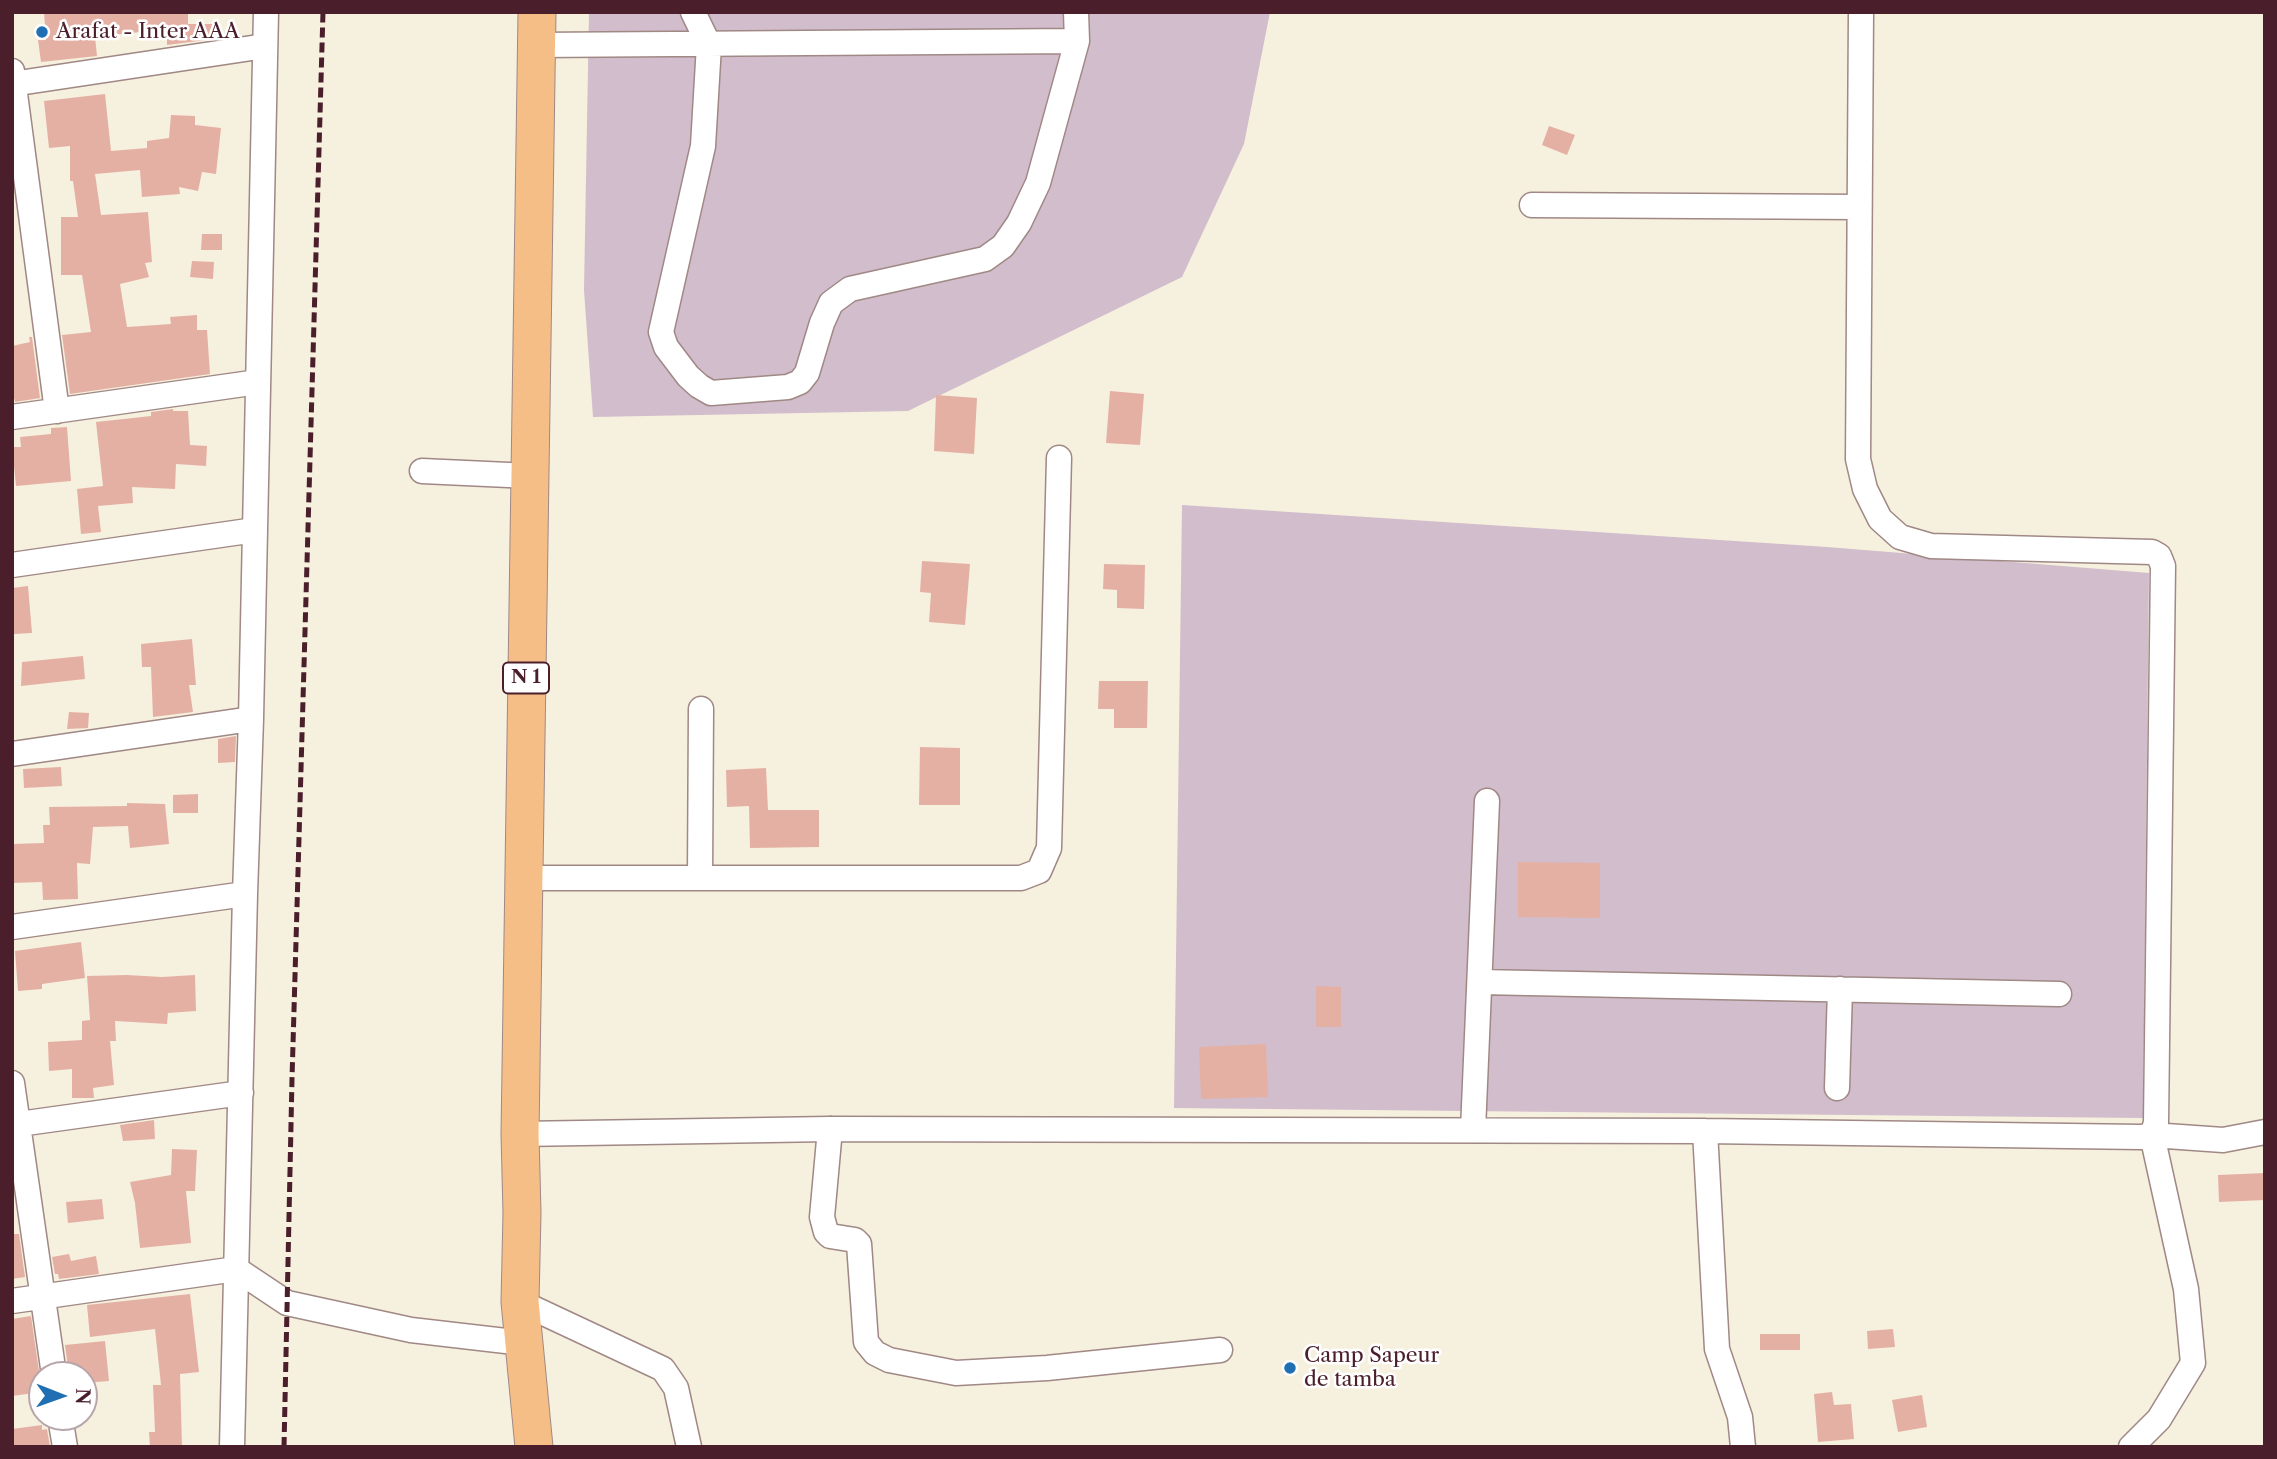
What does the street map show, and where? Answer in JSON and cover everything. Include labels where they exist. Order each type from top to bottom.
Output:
[{"type":"highway","name":"N 1","points":[[534,1447],[520,1302],[520,1134],[537,29]]},
{"type":"street","points":[[232,1447],[266,12]]},
{"type":"street","points":[[693,12],[709,45],[703,146],[661,332],[666,347],[688,376],[711,393],[789,387],[800,382],[807,373],[831,303],[850,289],[985,259],[1003,246],[1019,223],[1038,183],[1077,41],[1076,12]]},
{"type":"street","points":[[1861,12],[1858,459],[1865,489],[1880,519],[1900,537],[1931,546],[2152,552],[2160,556],[2163,566],[2156,1123],[2152,1135],[2186,1289],[2193,1363],[2159,1419],[2131,1447]]},
{"type":"street","points":[[537,29],[709,45],[1077,41]]},
{"type":"street","points":[[57,411],[13,79],[265,46]]},
{"type":"street","points":[[1532,205],[1859,207]]},
{"type":"street","points":[[12,417],[257,382]]},
{"type":"street","points":[[523,878],[1021,878],[1039,871],[1049,848],[1059,458]]},
{"type":"street","points":[[422,471],[530,476]]},
{"type":"street","points":[[12,565],[255,530]]},
{"type":"street","points":[[700,877],[701,709]]},
{"type":"street","points":[[12,754],[251,719]]},
{"type":"street","points":[[1473,1130],[1488,801]]},
{"type":"street","points":[[12,928],[245,894]]},
{"type":"street","points":[[1480,982],[2059,994]]},
{"type":"street","points":[[1837,1088],[1840,989]]},
{"type":"street","points":[[12,1083],[15,1125],[52,1361]]},
{"type":"street","points":[[15,1125],[241,1093]]},
{"type":"street","points":[[520,1134],[830,1129],[1473,1130],[2152,1135],[2223,1140],[2265,1132]]},
{"type":"street","points":[[830,1129],[822,1217],[825,1232],[830,1236],[855,1240],[859,1244],[866,1342],[874,1353],[889,1360],[956,1373],[1047,1368],[1220,1350]]},
{"type":"street","points":[[1705,1131],[1717,1349],[1740,1417],[1743,1447]]},
{"type":"street","points":[[12,1301],[236,1269],[287,1303],[411,1330],[523,1343]]},
{"type":"street","points":[[520,1302],[663,1369],[676,1388],[689,1447]]},
{"type":"shaded area","points":[[589,12],[1270,12],[1244,144],[1182,277],[908,411],[593,417],[584,290]]},
{"type":"shaded area","points":[[1182,505],[1827,547],[2149,573],[2143,1118],[1174,1108]]},
{"type":"building","points":[[44,12],[188,12],[188,24],[214,24],[214,39],[167,45],[167,29],[95,37],[97,56],[41,62],[38,40],[46,40]]},
{"type":"building","points":[[105,94],[111,151],[147,148],[147,141],[169,138],[171,115],[195,116],[195,125],[221,128],[216,174],[202,172],[198,191],[179,187],[180,194],[142,197],[140,170],[95,174],[101,215],[148,212],[152,262],[145,263],[149,277],[120,284],[127,327],[171,324],[170,317],[197,315],[197,330],[207,330],[210,374],[70,394],[62,335],[91,332],[82,275],[61,275],[61,217],[78,217],[73,181],[70,181],[70,146],[49,148],[44,101]]},
{"type":"building","points":[[1549,126],[1575,135],[1567,155],[1542,145]]},
{"type":"building","points":[[202,234],[222,234],[222,250],[201,250]]},
{"type":"building","points":[[192,261],[214,262],[213,279],[190,277]]},
{"type":"building","points":[[29,337],[32,337],[40,398],[15,402],[12,388],[12,346],[30,342]]},
{"type":"building","points":[[1110,391],[1144,394],[1140,445],[1106,443]]},
{"type":"building","points":[[936,395],[977,398],[974,454],[934,451]]},
{"type":"building","points":[[173,409],[188,411],[190,445],[207,446],[206,466],[176,464],[175,489],[132,487],[133,503],[98,506],[101,532],[81,534],[77,489],[103,486],[96,422],[151,416],[151,412]]},
{"type":"building","points":[[67,427],[71,481],[16,486],[12,447],[21,447],[20,437],[51,434],[51,428]]},
{"type":"building","points":[[922,561],[970,564],[965,625],[929,622],[931,593],[920,592]]},
{"type":"building","points":[[1104,564],[1145,565],[1144,609],[1117,608],[1117,590],[1103,589]]},
{"type":"building","points":[[28,586],[32,633],[14,634],[12,588]]},
{"type":"building","points":[[192,639],[196,685],[189,685],[193,712],[153,717],[151,667],[142,667],[141,644]]},
{"type":"building","points":[[83,656],[85,679],[21,686],[22,662]]},
{"type":"building","points":[[1099,681],[1148,681],[1147,728],[1114,728],[1114,709],[1098,709]]},
{"type":"building","points":[[69,712],[89,713],[88,728],[67,729]]},
{"type":"building","points":[[236,736],[235,762],[218,763],[218,739]]},
{"type":"building","points":[[920,747],[960,748],[960,805],[919,805]]},
{"type":"building","points":[[61,767],[62,786],[24,788],[23,769]]},
{"type":"building","points":[[766,768],[768,810],[819,810],[819,847],[750,848],[749,806],[727,807],[726,770]]},
{"type":"building","points":[[198,794],[198,813],[173,813],[173,795]]},
{"type":"building","points":[[127,803],[165,804],[169,844],[130,848],[128,826],[93,827],[90,864],[77,863],[78,899],[43,900],[42,882],[12,883],[12,844],[44,843],[43,825],[50,825],[49,807],[127,806]]},
{"type":"building","points":[[1518,862],[1600,863],[1600,918],[1518,917]]},
{"type":"building","points":[[81,942],[85,978],[42,984],[42,989],[18,991],[15,951]]},
{"type":"building","points":[[195,975],[196,1011],[168,1013],[167,1024],[115,1021],[116,1041],[110,1041],[114,1085],[93,1088],[94,1098],[72,1098],[72,1069],[49,1071],[48,1042],[82,1040],[82,1021],[90,1020],[87,976]]},
{"type":"building","points":[[1316,986],[1341,987],[1341,1027],[1316,1027]]},
{"type":"building","points":[[1266,1044],[1268,1097],[1201,1099],[1199,1047]]},
{"type":"building","points":[[154,1120],[155,1139],[123,1141],[120,1125]]},
{"type":"building","points":[[172,1149],[197,1150],[195,1191],[186,1191],[191,1243],[140,1248],[130,1182],[171,1175]]},
{"type":"building","points":[[2265,1173],[2265,1200],[2219,1202],[2218,1175]]},
{"type":"building","points":[[102,1199],[104,1219],[68,1223],[66,1202]]},
{"type":"building","points":[[12,1234],[19,1234],[25,1277],[12,1279]]},
{"type":"building","points":[[69,1254],[71,1261],[96,1256],[99,1274],[59,1279],[58,1274],[55,1274],[52,1257]]},
{"type":"building","points":[[190,1294],[199,1372],[180,1374],[182,1447],[150,1447],[149,1432],[155,1432],[153,1385],[161,1385],[155,1329],[90,1337],[87,1305]]},
{"type":"building","points":[[31,1316],[38,1361],[28,1361],[28,1394],[12,1396],[12,1319]]},
{"type":"building","points":[[1893,1329],[1895,1347],[1868,1349],[1867,1331]]},
{"type":"building","points":[[1760,1334],[1800,1334],[1800,1350],[1760,1350]]},
{"type":"building","points":[[105,1341],[109,1381],[98,1382],[98,1361],[67,1361],[65,1345]]},
{"type":"building","points":[[1832,1392],[1834,1405],[1851,1404],[1854,1439],[1818,1442],[1814,1394]]},
{"type":"building","points":[[1922,1395],[1927,1427],[1898,1432],[1892,1400]]},
{"type":"building","points":[[28,1427],[28,1431],[47,1431],[50,1447],[12,1447],[12,1429]]},
{"type":"railway","points":[[284,1447],[323,12]]},
{"type":"place","name":"Arafat - Inter AAA","points":[[42,32]]},
{"type":"place","name":"Camp Sapeur de tamba","points":[[1290,1368]]}]
